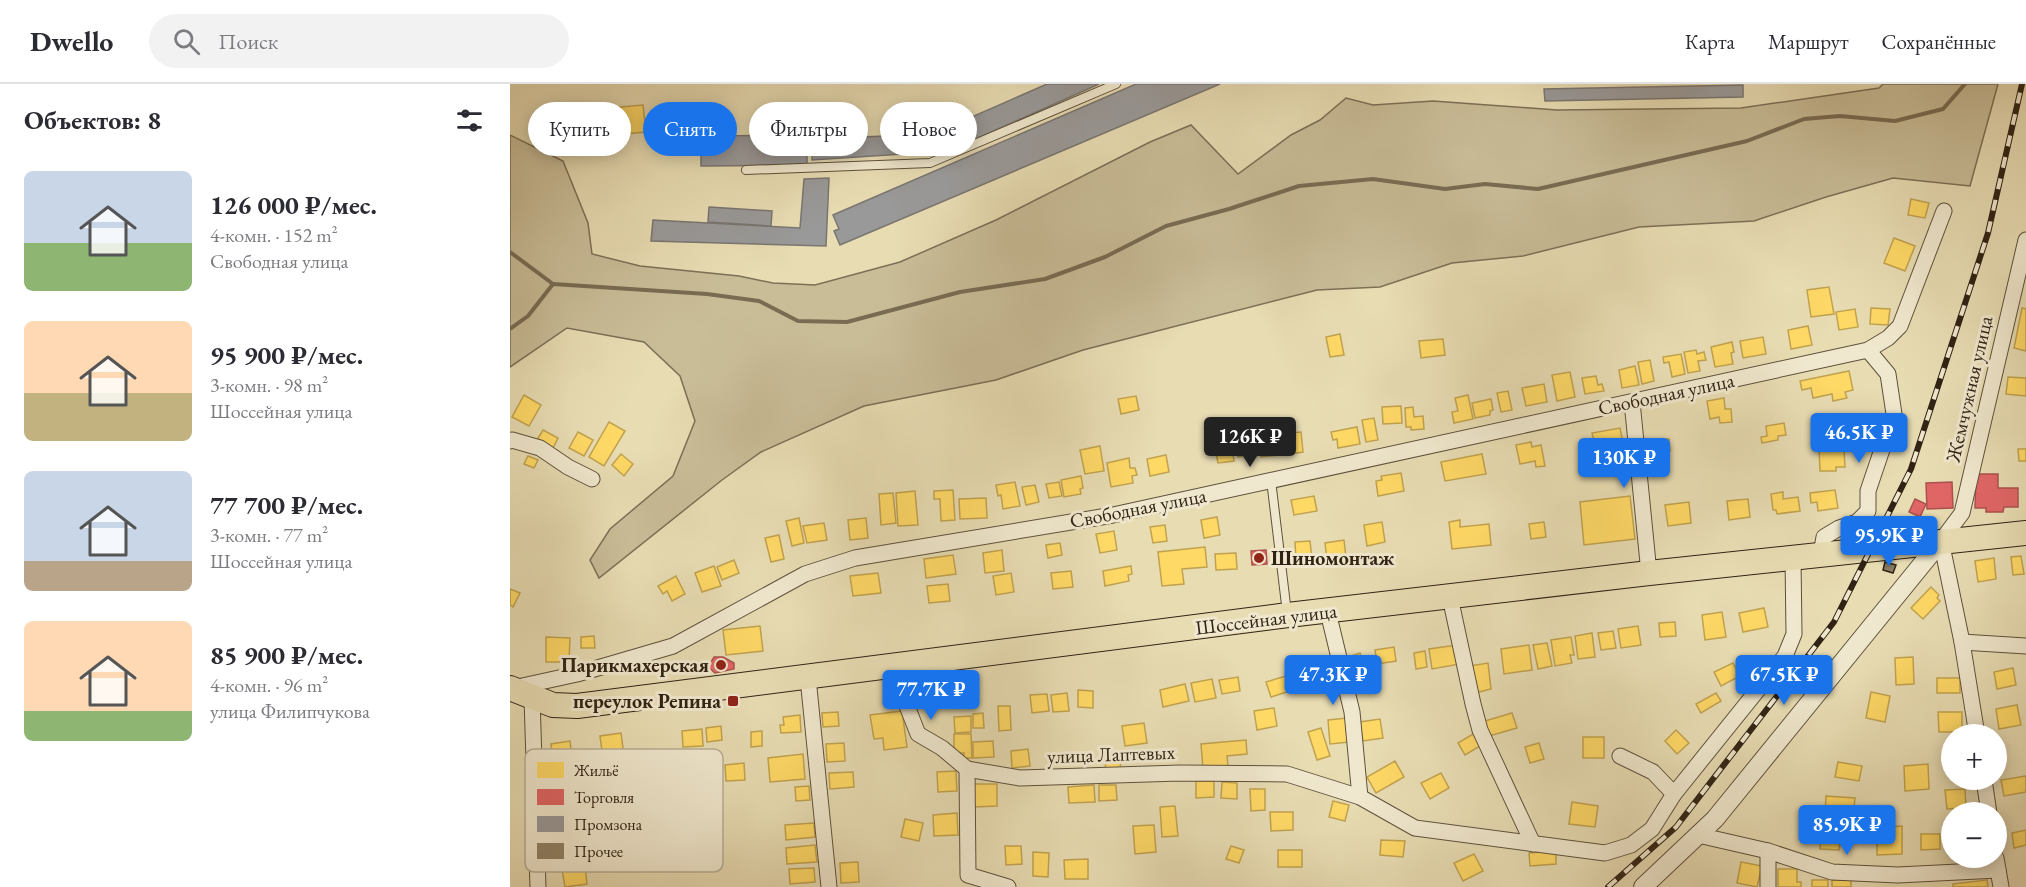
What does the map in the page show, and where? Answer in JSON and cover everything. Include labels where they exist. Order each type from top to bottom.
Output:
[{"type":"main road","name":"Шоссейная улица","points":[[516,691],[553,705],[577,706],[1288,615],[1649,573],[2026,533]]},
{"type":"street","name":"Свободная улица","points":[[516,691],[673,646],[805,574],[855,558],[1113,515],[1868,350],[1888,338],[1900,326],[1944,212]]},
{"type":"street","name":"Жемчужная улица","points":[[1941,541],[1962,513],[2026,240]]},
{"type":"street","points":[[1821,555],[1824,537],[1839,528],[1857,522],[1868,511],[1868,491],[1894,414],[1888,374],[1868,350]]},
{"type":"street","points":[[1632,402],[1649,573]]},
{"type":"street","points":[[510,441],[540,448],[568,467],[592,479]]},
{"type":"street","points":[[1941,541],[1962,642],[1975,724]]},
{"type":"street","points":[[1643,887],[1715,819],[1941,541]]},
{"type":"street","name":"улица Лаптевых","points":[[967,769],[1020,777],[1180,773],[1287,774],[1360,796],[1415,828],[1605,853],[1631,845],[1652,829],[1674,794],[1785,656],[1794,634],[1793,558]]},
{"type":"street","points":[[1450,597],[1480,730],[1533,844]]},
{"type":"street","points":[[1328,612],[1352,712],[1360,796]]},
{"type":"street","points":[[1962,642],[2026,646]]},
{"type":"street","points":[[902,664],[907,706],[918,734],[942,748],[967,769],[968,875],[1008,887]]},
{"type":"street","points":[[808,678],[829,887]]},
{"type":"street","points":[[516,691],[525,771]]},
{"type":"street","points":[[1620,756],[1653,772],[1674,794]]},
{"type":"street","points":[[1698,835],[1768,851],[1832,872],[1898,875],[1961,868]]},
{"type":"street","points":[[1768,851],[1768,887]]},
{"type":"street","points":[[1998,868],[2001,887]]},
{"type":"street","points":[[536,872],[538,887]]},
{"type":"lane","points":[[746,170],[930,163],[1116,84]]},
{"type":"lane","points":[[1271,480],[1288,615]]},
{"type":"shaded area","points":[[1883,84],[1998,84],[1970,186],[1893,178],[1754,221],[1639,227],[1523,256],[1452,263],[1380,287],[1317,290],[1083,350],[996,380],[864,406],[761,452],[722,480],[599,578],[590,560],[610,529],[673,476],[695,421],[680,376],[644,342],[567,328],[510,367],[510,135],[528,144],[528,156],[553,156],[563,161],[588,223],[592,254],[640,266],[739,276],[773,283],[815,285],[900,262],[996,220],[1150,142],[1191,125],[1238,174],[1291,135],[1320,120],[1346,98],[1373,105],[1433,101],[1557,110],[1741,108],[1879,88]]},
{"type":"building: Жильё","points":[[643,105],[643,132],[631,133],[631,106]]},
{"type":"building: Жильё","points":[[1911,199],[1929,203],[1925,218],[1908,215]]},
{"type":"building: Жильё","points":[[1894,238],[1915,246],[1905,271],[1884,263]]},
{"type":"building: Жильё","points":[[1829,287],[1834,314],[1811,317],[1807,290]]},
{"type":"building: Жильё","points":[[1871,308],[1890,309],[1888,325],[1870,324]]},
{"type":"building: Жильё","points":[[2022,308],[2026,309],[2026,351],[2014,348]]},
{"type":"building: Жильё","points":[[1855,309],[1858,327],[1839,330],[1836,312]]},
{"type":"building: Жильё","points":[[1808,326],[1812,345],[1791,349],[1788,330]]},
{"type":"building: Жильё","points":[[1340,334],[1344,355],[1330,357],[1326,337]]},
{"type":"building: Жильё","points":[[1763,337],[1766,354],[1743,358],[1740,341]]},
{"type":"building: Жильё","points":[[1443,339],[1445,355],[1421,358],[1419,341]]},
{"type":"building: Жильё","points":[[1732,342],[1733,364],[1715,367],[1711,347]]},
{"type":"building: Жильё","points":[[1696,350],[1697,354],[1704,352],[1706,360],[1698,361],[1700,371],[1688,373],[1684,352]]},
{"type":"building: Жильё","points":[[1681,354],[1685,374],[1672,377],[1669,362],[1664,363],[1663,357]]},
{"type":"building: Жильё","points":[[1650,360],[1654,381],[1642,384],[1638,362]]},
{"type":"building: Жильё","points":[[1635,366],[1639,385],[1622,388],[1619,370]]},
{"type":"building: Жильё","points":[[1849,371],[1853,390],[1845,392],[1847,398],[1833,401],[1832,394],[1813,398],[1811,388],[1802,390],[1800,381]]},
{"type":"building: Жильё","points":[[1570,372],[1575,397],[1557,401],[1552,375]]},
{"type":"building: Жильё","points":[[1596,376],[1598,385],[1602,384],[1604,391],[1585,394],[1582,378]]},
{"type":"building: Жильё","points":[[2008,377],[2026,378],[2026,396],[2006,394]]},
{"type":"building: Жильё","points":[[1544,384],[1547,402],[1526,406],[1522,388]]},
{"type":"building: Жильё","points":[[1508,391],[1512,410],[1501,412],[1497,393]]},
{"type":"building: Жильё","points":[[524,395],[541,405],[529,426],[512,417]]},
{"type":"building: Жильё","points":[[1468,395],[1473,419],[1454,423],[1452,412],[1458,411],[1455,398]]},
{"type":"building: Жильё","points":[[1136,396],[1139,410],[1121,414],[1118,399]]},
{"type":"building: Жильё","points":[[1724,398],[1725,409],[1731,409],[1732,422],[1720,423],[1719,417],[1710,419],[1707,401]]},
{"type":"building: Жильё","points":[[1491,399],[1493,410],[1490,411],[1490,415],[1475,418],[1472,403]]},
{"type":"building: Жильё","points":[[1401,406],[1402,423],[1383,424],[1382,407]]},
{"type":"building: Жильё","points":[[1413,407],[1414,417],[1423,416],[1424,429],[1411,430],[1411,427],[1406,427],[1405,408]]},
{"type":"building: Жильё","points":[[1374,418],[1378,440],[1366,442],[1362,420]]},
{"type":"building: Жильё","points":[[609,422],[625,431],[604,466],[589,457]]},
{"type":"building: Жильё","points":[[1784,423],[1786,435],[1778,436],[1778,440],[1762,443],[1761,437],[1767,436],[1766,426]]},
{"type":"building: Жильё","points":[[1844,425],[1844,444],[1827,445],[1827,436],[1816,436],[1815,426]]},
{"type":"building: Жильё","points":[[1357,427],[1360,444],[1338,448],[1337,439],[1333,440],[1331,432]]},
{"type":"building: Жильё","points":[[1620,428],[1625,453],[1589,460],[1587,447],[1595,445],[1592,433]]},
{"type":"building: Жильё","points":[[543,430],[558,438],[553,448],[537,440]]},
{"type":"building: Жильё","points":[[1277,430],[1280,455],[1261,457],[1258,433]]},
{"type":"building: Жильё","points":[[1246,431],[1247,436],[1252,435],[1256,454],[1238,457],[1233,434]]},
{"type":"building: Жильё","points":[[578,432],[593,440],[584,456],[569,448]]},
{"type":"building: Жильё","points":[[1301,432],[1303,452],[1283,455],[1280,434]]},
{"type":"building: Жильё","points":[[1230,435],[1234,461],[1218,463],[1215,448],[1211,448],[1209,439]]},
{"type":"building: Жильё","points":[[1669,439],[1670,451],[1652,452],[1652,465],[1644,465],[1643,451],[1649,450],[1649,440]]},
{"type":"building: Жильё","points":[[1531,442],[1532,447],[1541,445],[1545,466],[1536,467],[1535,461],[1520,464],[1516,445]]},
{"type":"building: Жильё","points":[[1100,446],[1104,471],[1085,474],[1080,450]]},
{"type":"building: Жильё","points":[[1819,449],[1844,449],[1845,467],[1836,467],[1836,471],[1820,471]]},
{"type":"building: Жильё","points":[[2018,449],[2026,449],[2026,461],[2019,461]]},
{"type":"building: Жильё","points":[[621,454],[633,464],[624,476],[612,465]]},
{"type":"building: Жильё","points":[[1482,454],[1486,474],[1445,481],[1441,462]]},
{"type":"building: Жильё","points":[[1166,455],[1169,472],[1150,476],[1147,459]]},
{"type":"building: Жильё","points":[[528,456],[538,460],[534,468],[524,464]]},
{"type":"building: Жильё","points":[[1129,458],[1130,468],[1135,468],[1137,475],[1132,476],[1133,483],[1111,487],[1107,463]]},
{"type":"building: Жильё","points":[[1401,473],[1404,491],[1378,496],[1376,481],[1382,480],[1381,476]]},
{"type":"building: Жильё","points":[[1081,476],[1083,488],[1080,489],[1081,494],[1064,497],[1061,480]]},
{"type":"building: Жильё","points":[[1015,482],[1020,506],[1003,509],[1001,495],[998,496],[996,485]]},
{"type":"building: Жильё","points":[[1059,482],[1062,496],[1049,498],[1046,484]]},
{"type":"building: Жильё","points":[[1035,485],[1039,502],[1026,505],[1022,487]]},
{"type":"building: Жильё","points":[[953,490],[955,520],[941,521],[940,499],[934,499],[934,491]]},
{"type":"building: Жильё","points":[[1835,490],[1838,508],[1818,511],[1817,502],[1811,503],[1810,493]]},
{"type":"building: Жильё","points":[[915,491],[918,525],[898,526],[896,493]]},
{"type":"building: Жильё","points":[[1783,492],[1783,499],[1798,497],[1800,511],[1777,514],[1776,510],[1773,510],[1771,494]]},
{"type":"building: Жильё","points":[[893,493],[896,523],[881,525],[879,494]]},
{"type":"building: Жильё","points":[[1314,496],[1317,511],[1294,515],[1291,500]]},
{"type":"building: Жильё","points":[[1630,496],[1635,539],[1584,545],[1580,502]]},
{"type":"building: Жильё","points":[[986,498],[987,518],[960,519],[959,499]]},
{"type":"building: Жильё","points":[[1748,499],[1750,517],[1729,520],[1727,501]]},
{"type":"building: Жильё","points":[[1689,502],[1691,523],[1668,526],[1665,505]]},
{"type":"building: Жильё","points":[[1217,517],[1220,535],[1204,538],[1201,520]]},
{"type":"building: Жильё","points":[[799,518],[804,543],[792,546],[786,521]]},
{"type":"building: Жильё","points":[[866,518],[868,538],[850,540],[848,520]]},
{"type":"building: Жильё","points":[[1460,520],[1460,527],[1489,524],[1491,545],[1452,549],[1449,522]]},
{"type":"building: Жильё","points":[[1382,522],[1385,542],[1367,546],[1364,525]]},
{"type":"building: Жильё","points":[[1544,522],[1546,537],[1531,539],[1529,524]]},
{"type":"building: Жильё","points":[[824,523],[827,540],[807,543],[803,526]]},
{"type":"building: Жильё","points":[[1165,525],[1167,541],[1153,543],[1150,527]]},
{"type":"building: Жильё","points":[[1114,531],[1117,550],[1100,553],[1096,534]]},
{"type":"building: Жильё","points":[[779,535],[784,559],[771,562],[765,538]]},
{"type":"building: Жильё","points":[[1344,540],[1346,558],[1327,560],[1325,543]]},
{"type":"building: Жильё","points":[[1310,541],[1312,559],[1296,560],[1295,542]]},
{"type":"building: Жильё","points":[[1060,543],[1062,555],[1048,558],[1046,545]]},
{"type":"building: Жильё","points":[[1205,547],[1207,567],[1182,569],[1184,584],[1162,586],[1158,552]]},
{"type":"building: Жильё","points":[[1002,550],[1004,571],[985,573],[983,553]]},
{"type":"building: Жильё","points":[[1236,553],[1237,569],[1216,570],[1215,554]]},
{"type":"building: Жильё","points":[[953,555],[956,574],[926,578],[924,559]]},
{"type":"building: Жильё","points":[[2021,556],[2024,574],[2013,575],[2011,557]]},
{"type":"building: Жильё","points":[[1994,558],[1996,579],[1978,582],[1975,561]]},
{"type":"building: Жильё","points":[[734,560],[739,573],[722,580],[717,567]]},
{"type":"building: Жильё","points":[[714,566],[721,586],[702,592],[695,573]]},
{"type":"building: Жильё","points":[[1131,566],[1132,574],[1128,575],[1129,581],[1105,586],[1103,571]]},
{"type":"building: Жильё","points":[[1071,571],[1073,587],[1053,589],[1051,573]]},
{"type":"building: Жильё","points":[[878,573],[881,593],[853,596],[850,576]]},
{"type":"building: Жильё","points":[[1011,573],[1014,592],[996,595],[993,576]]},
{"type":"building: Жильё","points":[[676,576],[685,594],[672,601],[667,591],[663,594],[658,586]]},
{"type":"building: Жильё","points":[[948,584],[950,601],[929,603],[927,586]]},
{"type":"building: Жильё","points":[[1931,587],[1939,595],[1937,598],[1940,601],[1923,619],[1911,608]]},
{"type":"building: Жильё","points":[[510,589],[520,593],[513,607],[510,605]]},
{"type":"building: Жильё","points":[[1764,608],[1768,627],[1743,632],[1739,613]]},
{"type":"building: Жильё","points":[[1722,612],[1726,637],[1705,640],[1702,615]]},
{"type":"building: Жильё","points":[[1675,622],[1676,636],[1660,637],[1659,623]]},
{"type":"building: Жильё","points":[[760,626],[763,651],[726,655],[723,630]]},
{"type":"building: Жильё","points":[[1638,626],[1641,645],[1621,648],[1618,629]]},
{"type":"building: Жильё","points":[[1613,631],[1616,648],[1601,650],[1598,633]]},
{"type":"building: Жильё","points":[[1592,633],[1595,657],[1578,659],[1575,636]]},
{"type":"building: Жильё","points":[[594,636],[595,648],[581,648],[581,637]]},
{"type":"building: Жильё","points":[[546,637],[570,638],[569,662],[546,662]]},
{"type":"building: Жильё","points":[[1571,637],[1574,655],[1570,655],[1572,663],[1555,666],[1551,640]]},
{"type":"building: Жильё","points":[[1547,643],[1552,666],[1538,669],[1533,645]]},
{"type":"building: Жильё","points":[[1457,645],[1460,664],[1432,669],[1429,649]]},
{"type":"building: Жильё","points":[[1529,645],[1532,670],[1504,674],[1501,649]]},
{"type":"building: Жильё","points":[[1394,647],[1396,661],[1377,664],[1375,650]]},
{"type":"building: Жильё","points":[[1425,651],[1427,667],[1416,669],[1414,653]]},
{"type":"building: Жильё","points":[[1360,653],[1365,669],[1347,674],[1342,659]]},
{"type":"building: Жильё","points":[[1913,657],[1914,684],[1896,685],[1895,658]]},
{"type":"building: Жильё","points":[[1330,659],[1336,676],[1319,682],[1313,664]]},
{"type":"building: Жильё","points":[[1302,661],[1308,686],[1294,690],[1288,664]]},
{"type":"building: Жильё","points":[[1488,663],[1491,689],[1475,693],[1469,666]]},
{"type":"building: Жильё","points":[[1733,663],[1740,676],[1721,686],[1714,672]]},
{"type":"building: Жильё","points":[[2013,668],[2016,685],[1997,689],[1994,672]]},
{"type":"building: Жильё","points":[[1286,676],[1290,691],[1271,697],[1266,682]]},
{"type":"building: Жильё","points":[[1238,677],[1240,691],[1222,694],[1219,680]]},
{"type":"building: Жильё","points":[[1937,678],[1960,678],[1960,693],[1937,693]]},
{"type":"building: Жильё","points":[[1212,679],[1216,698],[1195,702],[1191,683]]},
{"type":"building: Жильё","points":[[1185,684],[1189,701],[1163,707],[1160,690]]},
{"type":"building: Жильё","points":[[1078,690],[1093,691],[1093,708],[1078,707]]},
{"type":"building: Жильё","points":[[1871,692],[1890,696],[1885,722],[1866,718]]},
{"type":"building: Жильё","points":[[1067,693],[1069,711],[1053,712],[1051,695]]},
{"type":"building: Жильё","points":[[1716,693],[1721,701],[1701,713],[1696,704]]},
{"type":"building: Жильё","points":[[1047,694],[1049,711],[1032,713],[1030,695]]},
{"type":"building: Жильё","points":[[2017,705],[2021,725],[2007,728],[2007,724],[1998,724],[1996,709]]},
{"type":"building: Жильё","points":[[998,706],[1010,706],[1011,730],[999,731]]},
{"type":"building: Жильё","points":[[1274,708],[1277,726],[1257,730],[1254,711]]},
{"type":"building: Жильё","points":[[902,711],[907,747],[884,750],[883,738],[874,739],[870,715]]},
{"type":"building: Жильё","points":[[838,712],[839,726],[823,727],[822,713]]},
{"type":"building: Жильё","points":[[1938,712],[1962,712],[1962,724],[1941,724],[1941,732],[1939,732]]},
{"type":"building: Жильё","points":[[983,713],[984,728],[973,728],[973,714]]},
{"type":"building: Жильё","points":[[1512,713],[1517,728],[1489,736],[1485,721]]},
{"type":"building: Жильё","points":[[800,715],[801,732],[781,733],[780,725],[784,725],[783,717]]},
{"type":"building: Жильё","points":[[971,716],[971,732],[955,733],[954,717]]},
{"type":"building: Жильё","points":[[1347,718],[1349,742],[1330,744],[1328,720]]},
{"type":"building: Жильё","points":[[1380,719],[1383,738],[1363,741],[1360,722]]},
{"type":"building: Жильё","points":[[1144,723],[1147,743],[1125,746],[1122,726]]},
{"type":"building: Жильё","points":[[721,726],[722,740],[707,742],[706,728]]},
{"type":"building: Жильё","points":[[1321,728],[1330,756],[1317,760],[1308,732]]},
{"type":"building: Жильё","points":[[702,729],[703,746],[683,747],[682,731]]},
{"type":"building: Жильё","points":[[1676,730],[1689,743],[1677,754],[1665,741]]},
{"type":"building: Жильё","points":[[762,731],[762,746],[751,747],[751,732]]},
{"type":"building: Жильё","points":[[621,733],[623,749],[602,749],[600,736]]},
{"type":"building: Жильё","points":[[954,734],[971,734],[972,758],[964,758],[964,753],[954,753]]},
{"type":"building: Жильё","points":[[1473,734],[1480,746],[1465,755],[1458,743]]},
{"type":"building: Жильё","points":[[1583,737],[1604,737],[1604,758],[1583,758]]},
{"type":"building: Жильё","points":[[1246,740],[1247,754],[1227,756],[1228,766],[1203,769],[1201,744]]},
{"type":"building: Жильё","points":[[570,741],[571,749],[552,749],[551,744]]},
{"type":"building: Жильё","points":[[993,741],[994,757],[973,758],[973,742]]},
{"type":"building: Жильё","points":[[844,743],[845,761],[827,762],[826,744]]},
{"type":"building: Жильё","points":[[1539,743],[1544,759],[1530,763],[1525,747]]},
{"type":"building: Жильё","points":[[1028,749],[1030,766],[1012,768],[1011,751]]},
{"type":"building: Жильё","points":[[803,754],[805,779],[770,782],[768,758]]},
{"type":"building: Жильё","points":[[1121,758],[1120,771],[1105,772],[1106,759]]},
{"type":"building: Жильё","points":[[1395,761],[1404,777],[1376,793],[1367,777]]},
{"type":"building: Жильё","points":[[1838,762],[1862,766],[1859,781],[1835,777]]},
{"type":"building: Жильё","points":[[744,763],[745,780],[726,781],[725,765]]},
{"type":"building: Жильё","points":[[1928,764],[1929,789],[1905,791],[1904,766]]},
{"type":"building: Жильё","points":[[956,771],[957,791],[938,792],[937,772]]},
{"type":"building: Жильё","points":[[853,772],[854,787],[830,789],[829,773]]},
{"type":"building: Жильё","points":[[1441,773],[1449,788],[1430,799],[1421,783]]},
{"type":"building: Жильё","points":[[2026,776],[2026,792],[2004,796],[2003,790],[2007,790],[2007,779]]},
{"type":"building: Жильё","points":[[1196,781],[1214,781],[1214,797],[1196,798]]},
{"type":"building: Жильё","points":[[1222,782],[1237,783],[1237,799],[1221,798]]},
{"type":"building: Жильё","points":[[974,784],[997,784],[997,806],[974,807]]},
{"type":"building: Жильё","points":[[1094,785],[1095,802],[1069,803],[1068,787]]},
{"type":"building: Жильё","points":[[1099,785],[1116,785],[1117,800],[1099,801]]},
{"type":"building: Жильё","points":[[809,786],[810,800],[796,801],[795,787]]},
{"type":"building: Жильё","points":[[1250,789],[1265,789],[1265,810],[1251,811]]},
{"type":"building: Жильё","points":[[1945,790],[1965,790],[1966,802],[1946,802]]},
{"type":"building: Жильё","points":[[1826,796],[1855,798],[1853,817],[1825,816]]},
{"type":"building: Жильё","points":[[1333,801],[1349,805],[1345,821],[1329,817]]},
{"type":"building: Жильё","points":[[1572,802],[1598,806],[1595,827],[1569,824]]},
{"type":"building: Жильё","points":[[1175,806],[1178,836],[1162,837],[1160,807]]},
{"type":"building: Жильё","points":[[1270,812],[1293,812],[1293,830],[1271,831]]},
{"type":"building: Жильё","points":[[957,813],[958,835],[934,836],[933,815]]},
{"type":"building: Жильё","points":[[905,819],[923,823],[919,841],[901,837]]},
{"type":"building: Жильё","points":[[814,823],[815,837],[786,840],[785,825]]},
{"type":"building: Жильё","points":[[1154,825],[1156,852],[1135,854],[1133,826]]},
{"type":"building: Жильё","points":[[1902,826],[1902,854],[1877,855],[1877,838],[1889,837],[1889,827]]},
{"type":"building: Жильё","points":[[2026,830],[2026,845],[2014,848],[2012,833]]},
{"type":"building: Жильё","points":[[1822,831],[1850,833],[1849,845],[1840,844],[1839,850],[1820,849]]},
{"type":"building: Жильё","points":[[1921,834],[1940,834],[1940,849],[1921,850]]},
{"type":"building: Жильё","points":[[1381,840],[1405,841],[1403,857],[1380,855]]},
{"type":"building: Жильё","points":[[815,845],[817,862],[787,864],[786,848]]},
{"type":"building: Жильё","points":[[1005,846],[1021,846],[1022,864],[1006,865]]},
{"type":"building: Жильё","points":[[1231,846],[1244,850],[1239,863],[1226,859]]},
{"type":"building: Жильё","points":[[1278,850],[1302,850],[1302,867],[1278,867]]},
{"type":"building: Жильё","points":[[1556,851],[1556,864],[1530,866],[1529,853]]},
{"type":"building: Жильё","points":[[1033,852],[1049,853],[1048,877],[1033,876]]},
{"type":"building: Жильё","points":[[1474,854],[1483,871],[1463,881],[1454,863]]},
{"type":"building: Жильё","points":[[1088,859],[1088,879],[1065,879],[1064,860]]},
{"type":"building: Жильё","points":[[858,862],[859,882],[841,883],[840,863]]},
{"type":"building: Жильё","points":[[1741,862],[1762,866],[1757,887],[1737,883]]},
{"type":"building: Жильё","points":[[814,868],[815,882],[790,884],[789,869]]},
{"type":"building: Жильё","points":[[1778,869],[1797,869],[1797,882],[1801,882],[1801,887],[1778,887]]},
{"type":"building: Жильё","points":[[562,872],[586,872],[587,884],[565,887]]},
{"type":"building: Жильё","points":[[1812,880],[1828,880],[1828,887],[1812,887]]},
{"type":"building: Жильё","points":[[1832,880],[1851,880],[1851,887],[1832,887]]},
{"type":"building: Жильё","points":[[1987,880],[1988,887],[1953,887],[1953,884]]},
{"type":"building: Торговля","points":[[1976,474],[1998,474],[1998,488],[2018,488],[2018,507],[2004,507],[2003,512],[1986,512],[1986,508],[1975,508]]},
{"type":"building: Торговля","points":[[1952,482],[1953,508],[1927,509],[1926,483]]},
{"type":"building: Торговля","points":[[1915,499],[1926,504],[1920,517],[1909,512]]},
{"type":"building: Торговля","name":"Шиномонтаж","points":[[1266,550],[1267,564],[1252,565],[1251,551]]},
{"type":"building: Торговля","name":"Парикмахерская","points":[[714,657],[723,657],[734,663],[734,669],[715,673],[708,667]]},
{"type":"building: Промзона","points":[[1047,84],[1099,84],[977,138],[977,115]]},
{"type":"building: Промзона","points":[[1136,84],[1220,84],[840,245],[834,231],[839,229],[833,215],[969,156],[977,156],[977,153]]},
{"type":"building: Промзона","points":[[1743,85],[1743,97],[1545,101],[1544,89]]},
{"type":"building: Промзона","points":[[737,136],[749,136],[749,156],[807,156],[807,165],[701,166],[701,156],[737,156]]},
{"type":"building: Промзона","points":[[880,136],[880,156],[812,160],[812,156],[868,156],[868,137]]},
{"type":"building: Промзона","points":[[829,178],[826,246],[651,241],[653,220],[800,228],[804,179]]},
{"type":"building: Промзона","points":[[709,207],[772,211],[771,226],[708,222]]},
{"type":"building: Прочее","points":[[1885,562],[1896,565],[1893,573],[1883,570]]},
{"type":"waterway","points":[[510,329],[528,316],[553,284],[707,294],[759,301],[798,321],[847,322],[960,292],[1045,279],[1105,257],[1166,226],[1229,209],[1299,186],[1373,179],[1445,189],[1485,184],[1538,189],[1747,141],[1804,119],[1840,116],[1895,121],[1943,109],[1965,84]]},
{"type":"waterway","points":[[510,252],[553,284]]},
{"type":"railway","points":[[1608,887],[1676,827],[1834,622],[1911,469],[1988,233],[2022,84]]},
{"type":"place","name":"Шиномонтаж","points":[[1259,558]]},
{"type":"place","name":"Парикмахерская","points":[[721,665]]},
{"type":"place","name":"переулок Репина","points":[[733,701]]}]
